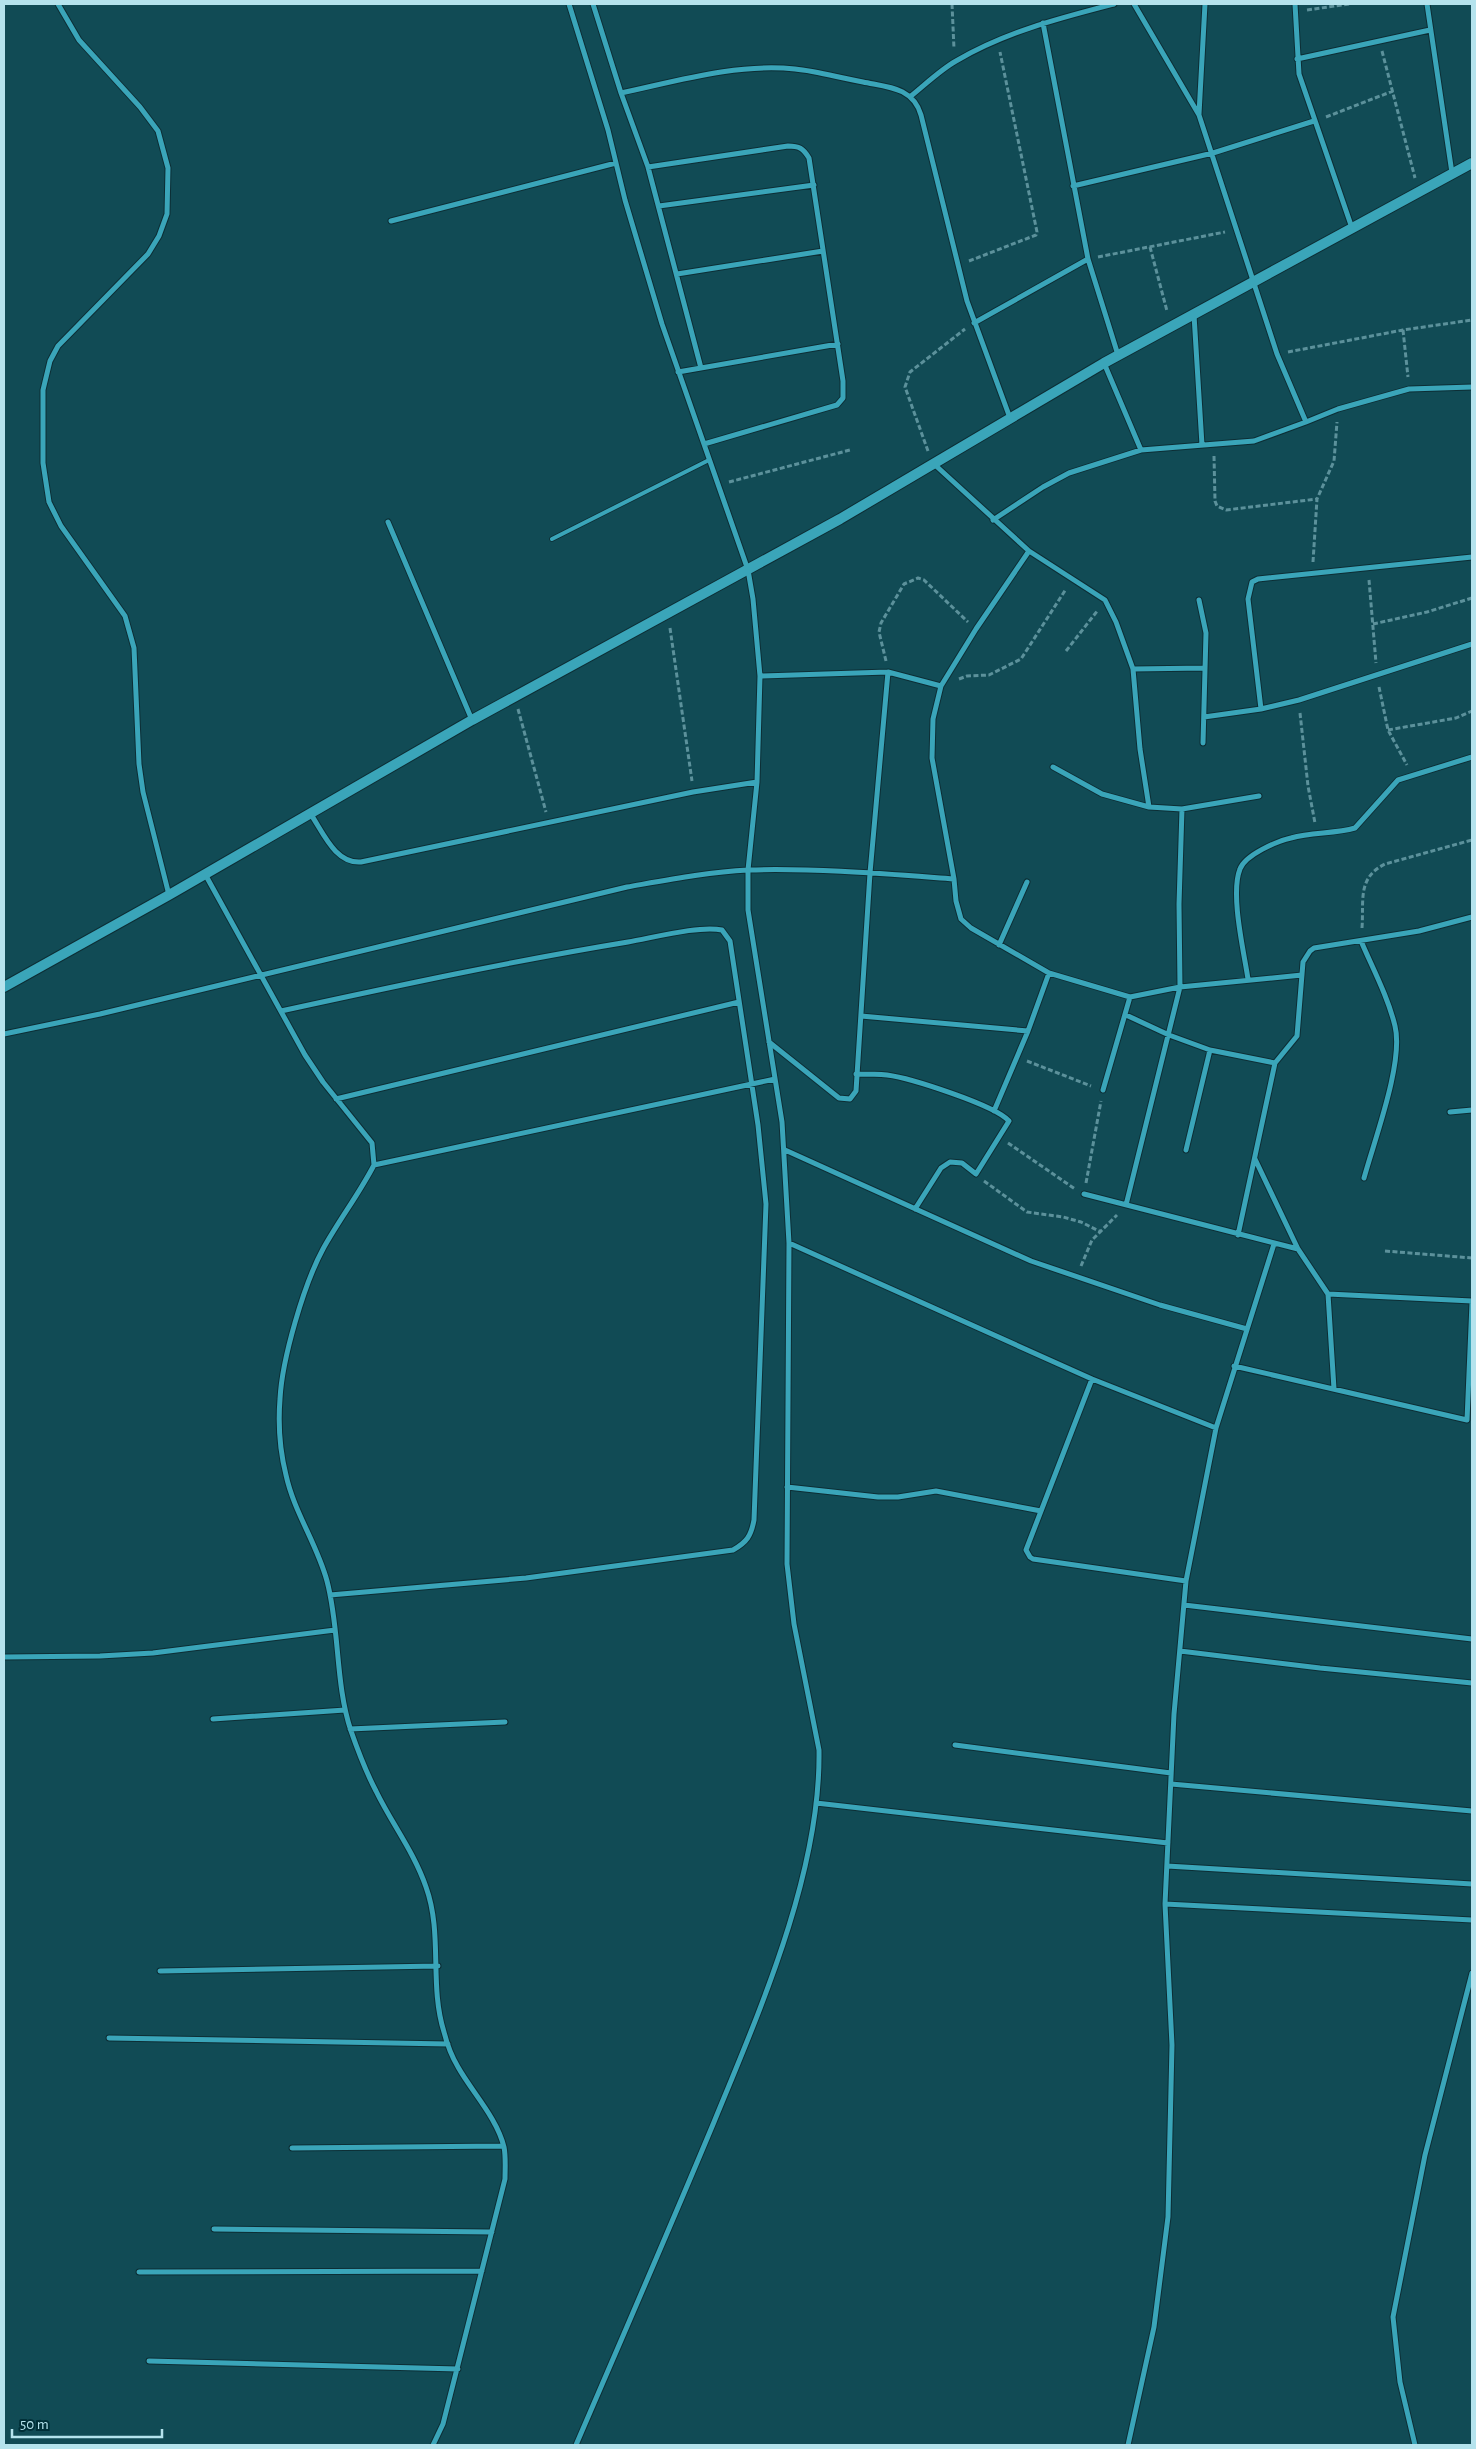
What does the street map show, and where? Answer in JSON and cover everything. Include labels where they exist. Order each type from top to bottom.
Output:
[{"type":"street","points":[[58,4],[79,40],[140,107],[158,131],[168,168],[167,214],[159,236],[148,254],[58,346],[50,361],[44,390],[43,463],[45,484],[53,510],[61,526],[126,616],[134,648],[139,764],[143,792],[169,895]]},
{"type":"street","points":[[569,4],[678,372],[748,570],[754,608],[760,676],[757,782],[748,870],[749,922],[785,1150],[789,1243],[787,1564],[794,1624],[819,1750],[816,1802],[805,1864],[794,1907],[761,2008],[576,2445]]},
{"type":"street","points":[[593,4],[621,93],[648,166],[701,368]]},
{"type":"street","points":[[911,96],[955,62],[997,39],[1043,23],[1114,4]]},
{"type":"street","points":[[1134,4],[1199,115],[1214,153],[1236,230],[1277,354],[1306,422]]},
{"type":"street","points":[[1199,115],[1205,4]]},
{"type":"street","points":[[1295,4],[1299,74],[1352,228]]},
{"type":"street","points":[[1427,4],[1452,174]]},
{"type":"street","points":[[1043,23],[1088,260],[1118,356]]},
{"type":"street","points":[[1297,59],[1430,30]]},
{"type":"street","points":[[621,93],[720,73],[769,68],[796,69],[894,88],[911,96],[919,106],[957,265],[974,323],[1011,418]]},
{"type":"street","points":[[1073,186],[1214,153],[1314,121]]},
{"type":"street","points":[[648,166],[798,146],[804,150],[809,158],[844,393],[837,405],[704,444]]},
{"type":"street","points":[[391,220],[616,162]]},
{"type":"street","points":[[4,986],[169,895],[472,720],[840,519],[1104,363],[1172,328],[1472,162]]},
{"type":"street","points":[[659,206],[814,184]]},
{"type":"street","points":[[677,274],[823,250]]},
{"type":"street","points":[[974,323],[1088,260]]},
{"type":"street","points":[[1194,315],[1202,445]]},
{"type":"street","points":[[678,372],[838,344]]},
{"type":"street","points":[[1104,363],[1141,450]]},
{"type":"street","points":[[993,520],[1043,487],[1069,473],[1141,450],[1254,441],[1338,409],[1409,389],[1472,387]]},
{"type":"street","points":[[932,463],[1029,551],[1105,600],[1116,622],[1133,669],[1140,749],[1149,807]]},
{"type":"street","points":[[388,522],[472,720]]},
{"type":"street","points":[[1029,551],[976,629],[941,686],[933,719],[932,758],[954,879],[956,902],[961,919],[971,928],[1049,973],[1130,997],[1180,987],[1302,975]]},
{"type":"street","points":[[1261,709],[1249,618],[1248,592],[1250,585],[1258,579],[1312,575],[1472,557]]},
{"type":"street","points":[[1199,600],[1206,633],[1203,743]]},
{"type":"street","points":[[1204,717],[1261,709],[1299,700],[1376,673],[1472,644]]},
{"type":"street","points":[[1133,669],[1205,668]]},
{"type":"street","points":[[760,676],[888,672],[941,686]]},
{"type":"street","points":[[769,1041],[839,1098],[850,1099],[853,1097],[888,672]]},
{"type":"street","points":[[1248,979],[1237,902],[1240,869],[1245,860],[1275,843],[1316,832],[1355,828],[1365,820],[1390,787],[1398,780],[1411,774],[1472,757]]},
{"type":"street","points":[[1053,766],[1102,794],[1149,807],[1182,809],[1260,796]]},
{"type":"street","points":[[310,812],[338,854],[353,863],[693,792],[757,782]]},
{"type":"street","points":[[1126,1205],[1170,1035],[1180,987],[1179,904],[1182,809]]},
{"type":"street","points":[[4,1034],[100,1014],[261,974],[628,888],[697,876],[748,870],[870,873],[954,879]]},
{"type":"street","points":[[205,874],[305,1055],[336,1099],[372,1143],[374,1165],[321,1252],[304,1295],[284,1371],[280,1400],[280,1438],[286,1476],[300,1516],[326,1578],[330,1595],[345,1710],[350,1729],[376,1792],[417,1862],[428,1890],[434,1913],[438,1994],[443,2029],[456,2064],[498,2130],[504,2146],[505,2179],[443,2424],[433,2445]]},
{"type":"street","points":[[999,945],[1027,882]]},
{"type":"street","points":[[1238,1235],[1256,1159],[1275,1063],[1297,1036],[1303,962],[1310,951],[1323,946],[1419,931],[1472,917]]},
{"type":"street","points":[[281,1011],[596,947],[716,929],[722,930],[730,941],[763,1164],[766,1204],[754,1520],[751,1534],[746,1543],[733,1550],[592,1571],[330,1595]]},
{"type":"street","points":[[1361,941],[1387,1003],[1397,1037],[1395,1068],[1364,1178]]},
{"type":"street","points":[[994,1111],[1028,1031],[1049,973]]},
{"type":"street","points":[[1103,1090],[1130,997]]},
{"type":"street","points":[[336,1099],[739,1002]]},
{"type":"street","points":[[1126,1015],[1170,1035],[1210,1050],[1275,1063]]},
{"type":"street","points":[[861,1016],[1028,1031]]},
{"type":"street","points":[[1186,1150],[1210,1050]]},
{"type":"street","points":[[856,1074],[886,1075],[916,1082],[994,1111],[1009,1121],[976,1174],[962,1163],[950,1162],[941,1168],[915,1209]]},
{"type":"street","points":[[374,1165],[775,1079]]},
{"type":"street","points":[[1450,1112],[1472,1110]]},
{"type":"street","points":[[785,1150],[1031,1261],[1076,1278],[1160,1305],[1247,1328]]},
{"type":"street","points":[[1256,1159],[1298,1248],[1328,1294],[1334,1390]]},
{"type":"street","points":[[1084,1194],[1238,1235],[1298,1248]]},
{"type":"street","points":[[789,1243],[1092,1380],[1216,1428]]},
{"type":"street","points":[[1128,2445],[1154,2327],[1168,2217],[1172,2045],[1165,1904],[1171,1784],[1186,1581],[1216,1428],[1274,1244]]},
{"type":"street","points":[[1234,1366],[1469,1422],[1472,1302],[1328,1294]]},
{"type":"street","points":[[1092,1380],[1026,1550],[1030,1557],[1186,1581]]},
{"type":"street","points":[[787,1487],[878,1497],[898,1497],[936,1491],[1041,1511]]},
{"type":"street","points":[[1184,1605],[1472,1639]]},
{"type":"street","points":[[4,1658],[153,1653],[335,1630]]},
{"type":"street","points":[[1180,1651],[1320,1668],[1472,1683]]},
{"type":"street","points":[[213,1719],[345,1710]]},
{"type":"street","points":[[350,1729],[505,1722]]},
{"type":"street","points":[[954,1745],[1172,1773]]},
{"type":"street","points":[[1171,1784],[1472,1811]]},
{"type":"street","points":[[816,1802],[1168,1843]]},
{"type":"street","points":[[1167,1866],[1472,1884]]},
{"type":"street","points":[[1165,1904],[1472,1920]]},
{"type":"street","points":[[160,1971],[438,1966]]},
{"type":"street","points":[[1415,2445],[1400,2382],[1393,2317],[1425,2155],[1472,1973]]},
{"type":"street","points":[[109,2038],[448,2044]]},
{"type":"street","points":[[292,2148],[504,2146]]},
{"type":"street","points":[[214,2229],[492,2232]]},
{"type":"street","points":[[139,2272],[482,2271]]},
{"type":"street","points":[[149,2361],[458,2368]]},
{"type":"lane","points":[[552,539],[710,460]]},
{"type":"path","points":[[952,4],[955,62]]},
{"type":"path","points":[[1295,11],[1349,4]]},
{"type":"path","points":[[957,265],[1037,232],[997,39]]},
{"type":"path","points":[[1379,41],[1418,192]]},
{"type":"path","points":[[1314,121],[1393,91]]},
{"type":"path","points":[[1088,260],[1236,230]]},
{"type":"path","points":[[1150,247],[1172,328]]},
{"type":"path","points":[[1277,354],[1403,330],[1472,320]]},
{"type":"path","points":[[932,463],[907,393],[906,379],[910,372],[974,323]]},
{"type":"path","points":[[1403,330],[1409,389]]},
{"type":"path","points":[[1312,575],[1317,499],[1334,461],[1338,409]]},
{"type":"path","points":[[1214,444],[1215,501],[1218,506],[1226,510],[1317,499]]},
{"type":"path","points":[[718,485],[850,450]]},
{"type":"path","points":[[1368,569],[1376,673],[1388,730],[1411,774]]},
{"type":"path","points":[[941,686],[968,676],[989,675],[1021,659],[1073,578]]},
{"type":"path","points":[[888,672],[879,632],[881,623],[904,584],[912,580],[924,580],[976,629]]},
{"type":"path","points":[[1372,624],[1428,612],[1472,598]]},
{"type":"path","points":[[1066,651],[1105,600]]},
{"type":"path","points":[[668,613],[693,792]]},
{"type":"path","points":[[515,697],[549,822]]},
{"type":"path","points":[[1299,700],[1308,786],[1316,832]]},
{"type":"path","points":[[1388,730],[1456,718],[1472,711]]},
{"type":"path","points":[[1361,941],[1365,880],[1372,870],[1385,864],[1472,840]]},
{"type":"path","points":[[999,1137],[1065,1184],[1084,1194],[1103,1090],[1017,1057]]},
{"type":"path","points":[[976,1174],[1027,1212],[1063,1217],[1080,1222],[1101,1232]]},
{"type":"path","points":[[1076,1278],[1092,1240],[1126,1205]]},
{"type":"path","points":[[1385,1251],[1472,1258]]}]
